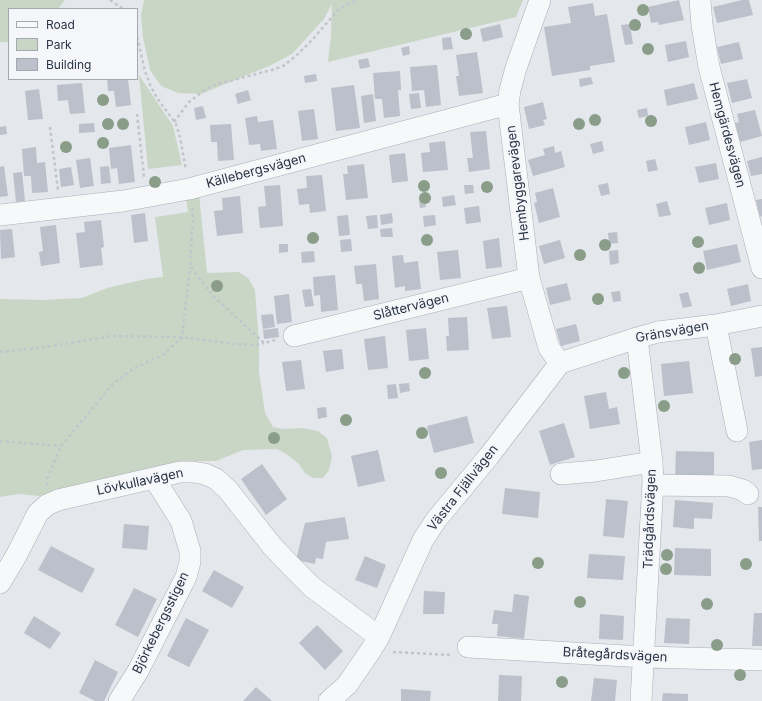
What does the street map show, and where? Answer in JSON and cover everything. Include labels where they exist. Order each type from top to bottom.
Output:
[{"type":"street","name":"Hembyggarevägen","points":[[540,0],[516,68],[508,104],[529,278],[549,348],[560,364]]},
{"type":"street","name":"Hemgärdesvägen","points":[[700,0],[702,25],[710,67],[762,268]]},
{"type":"street","name":"Källebergsvägen","points":[[0,215],[123,201],[189,189],[508,104]]},
{"type":"street","name":"Slåttervägen","points":[[294,336],[529,278]]},
{"type":"street","name":"Gränsvägen","points":[[560,364],[658,332],[716,325],[762,316]]},
{"type":"street","points":[[716,325],[737,431]]},
{"type":"street","name":"Trädgårdsvägen","points":[[637,338],[652,462],[653,485],[641,701]]},
{"type":"street","name":"Västra Fjällvägen","points":[[329,701],[347,685],[375,644],[423,540],[436,520],[489,456],[560,364]]},
{"type":"street","points":[[561,474],[596,471],[652,462]]},
{"type":"street","name":"Lövkullavägen","points":[[47,505],[58,500],[180,472],[205,474],[216,479],[228,490],[272,546],[290,565],[375,644]]},
{"type":"street","name":"Björkebergsstigen","points":[[119,701],[138,671],[186,578],[190,562],[190,551],[181,521],[154,478]]},
{"type":"street","points":[[653,485],[729,486],[743,490],[748,494]]},
{"type":"street","points":[[0,583],[38,513],[47,505]]},
{"type":"street","name":"Bråtegårdsvägen","points":[[468,648],[644,657],[762,660]]},
{"type":"path","points":[[110,0],[122,8]]},
{"type":"path","points":[[174,122],[189,102],[206,89],[214,85],[283,66],[296,56],[312,40],[339,9],[357,0]]},
{"type":"path","points":[[47,505],[47,479],[61,446],[113,384],[133,368],[164,354],[182,338],[190,266],[193,218],[189,189],[180,137],[174,122],[151,87],[145,71],[138,41]]},
{"type":"path","points":[[137,114],[146,197]]},
{"type":"path","points":[[50,127],[60,208]]},
{"type":"path","points":[[190,266],[214,297],[264,343]]},
{"type":"path","points":[[0,352],[39,348],[112,336],[182,338],[233,344],[257,345],[294,336]]},
{"type":"path","points":[[0,441],[61,446]]},
{"type":"path","points":[[375,644],[451,655],[463,652],[468,648]]},
{"type":"green space","points":[[0,0],[65,0],[59,8],[8,8],[8,42],[0,42]]},
{"type":"green space","points":[[144,0],[523,0],[516,17],[328,62],[331,36],[332,4],[324,19],[292,54],[269,66],[201,94],[178,93],[161,86],[150,70],[143,37],[141,15]]},
{"type":"green space","points":[[139,75],[173,126],[182,165],[148,169]]},
{"type":"green space","points":[[199,194],[207,273],[239,272],[248,278],[255,290],[259,343],[259,372],[265,413],[273,427],[283,429],[303,428],[318,431],[327,438],[332,457],[329,470],[323,478],[313,478],[304,472],[299,464],[288,455],[277,449],[243,450],[216,461],[198,461],[179,464],[39,496],[18,494],[0,497],[0,299],[43,300],[82,298],[107,288],[146,279],[163,277],[155,217],[188,212],[186,197]]},
{"type":"building","points":[[679,0],[684,20],[659,25],[658,22],[651,23],[648,7]]},
{"type":"building","points":[[742,0],[749,0],[753,15],[717,23],[713,7]]},
{"type":"building","points":[[593,3],[595,16],[607,14],[615,62],[590,66],[590,70],[552,76],[544,27],[571,23],[568,7]]},
{"type":"building","points":[[500,24],[503,37],[483,42],[480,29]]},
{"type":"building","points":[[630,24],[633,44],[625,45],[621,25]]},
{"type":"building","points":[[451,37],[453,49],[443,50],[442,38]]},
{"type":"building","points":[[686,41],[689,57],[668,62],[665,45]]},
{"type":"building","points":[[739,42],[743,59],[721,64],[717,47]]},
{"type":"building","points":[[409,46],[410,54],[403,56],[401,48]]},
{"type":"building","points":[[477,52],[483,93],[459,96],[456,76],[459,76],[456,55]]},
{"type":"building","points":[[368,58],[370,67],[360,69],[358,60]]},
{"type":"building","points":[[437,65],[441,105],[426,107],[424,90],[412,91],[410,67]]},
{"type":"building","points":[[400,71],[401,90],[398,90],[400,116],[384,118],[382,99],[375,99],[373,73]]},
{"type":"building","points":[[316,74],[317,81],[305,83],[304,76]]},
{"type":"building","points":[[591,77],[593,84],[580,87],[579,79]]},
{"type":"building","points":[[747,79],[752,98],[732,103],[727,83]]},
{"type":"building","points":[[107,80],[128,80],[131,105],[116,107],[114,91],[108,91]]},
{"type":"building","points":[[82,83],[85,113],[70,114],[68,100],[58,101],[57,85]]},
{"type":"building","points":[[694,83],[698,99],[667,106],[664,90]]},
{"type":"building","points":[[354,85],[360,128],[336,131],[331,88]]},
{"type":"building","points":[[39,89],[43,119],[28,120],[25,91]]},
{"type":"building","points":[[248,90],[251,100],[238,104],[235,94]]},
{"type":"building","points":[[419,93],[421,108],[411,109],[409,94]]},
{"type":"building","points":[[373,94],[376,121],[364,123],[361,96]]},
{"type":"building","points":[[543,102],[547,119],[543,120],[545,125],[529,129],[524,107]]},
{"type":"building","points":[[203,106],[206,118],[196,120],[194,108]]},
{"type":"building","points":[[647,108],[648,116],[639,118],[637,110]]},
{"type":"building","points":[[314,109],[318,139],[302,141],[298,111]]},
{"type":"building","points":[[755,110],[762,136],[740,142],[735,123],[739,122],[737,114]]},
{"type":"building","points":[[257,116],[258,122],[273,120],[277,149],[261,151],[260,144],[249,145],[245,118]]},
{"type":"building","points":[[706,122],[710,140],[689,145],[685,127]]},
{"type":"building","points":[[94,123],[95,132],[79,133],[79,124]]},
{"type":"building","points":[[231,124],[234,160],[218,161],[217,142],[211,142],[210,125]]},
{"type":"building","points":[[6,126],[7,134],[0,135],[0,127]]},
{"type":"building","points":[[486,131],[490,169],[469,172],[467,158],[473,158],[470,132]]},
{"type":"building","points":[[445,141],[448,170],[423,172],[421,153],[430,152],[429,143]]},
{"type":"building","points":[[602,141],[604,151],[593,154],[590,144]]},
{"type":"building","points":[[131,145],[135,182],[119,184],[117,168],[111,169],[109,148]]},
{"type":"building","points":[[554,146],[555,153],[561,151],[565,167],[533,176],[528,160],[545,155],[543,149]]},
{"type":"building","points":[[36,147],[37,163],[45,162],[48,192],[32,193],[31,176],[24,176],[22,149]]},
{"type":"building","points":[[405,153],[408,181],[392,183],[389,155]]},
{"type":"building","points":[[762,157],[762,174],[751,176],[747,161]]},
{"type":"building","points":[[90,158],[94,186],[80,188],[76,160]]},
{"type":"building","points":[[655,159],[658,170],[648,172],[646,161]]},
{"type":"building","points":[[716,163],[719,179],[699,183],[695,167]]},
{"type":"building","points":[[364,164],[368,198],[346,200],[343,174],[348,174],[347,166]]},
{"type":"building","points":[[4,166],[8,196],[0,197],[0,167]]},
{"type":"building","points":[[109,166],[111,183],[101,184],[100,167]]},
{"type":"building","points":[[71,167],[74,185],[61,187],[59,169]]},
{"type":"building","points":[[22,172],[25,201],[16,202],[13,173]]},
{"type":"building","points":[[322,175],[326,211],[310,213],[309,204],[299,205],[297,189],[307,188],[306,176]]},
{"type":"building","points":[[608,183],[610,194],[601,196],[598,185]]},
{"type":"building","points":[[280,185],[283,226],[260,228],[258,207],[266,206],[264,186]]},
{"type":"building","points":[[464,185],[473,185],[474,193],[465,194]]},
{"type":"building","points":[[553,188],[560,217],[539,223],[534,203],[537,202],[535,193]]},
{"type":"building","points":[[454,195],[456,205],[443,207],[442,197]]},
{"type":"building","points":[[240,196],[243,233],[217,236],[214,211],[223,210],[222,198]]},
{"type":"building","points":[[425,199],[426,207],[420,208],[419,200]]},
{"type":"building","points":[[762,199],[762,216],[760,217],[756,200]]},
{"type":"building","points":[[667,201],[671,215],[659,217],[656,204]]},
{"type":"building","points":[[727,203],[730,220],[709,225],[705,208]]},
{"type":"building","points":[[479,206],[481,222],[466,224],[464,208]]},
{"type":"building","points":[[145,213],[148,241],[134,243],[131,215]]},
{"type":"building","points":[[392,213],[393,223],[381,225],[380,215]]},
{"type":"building","points":[[348,215],[350,235],[339,236],[337,216]]},
{"type":"building","points":[[377,215],[378,228],[368,229],[366,216]]},
{"type":"building","points":[[435,215],[436,225],[424,227],[423,216]]},
{"type":"building","points":[[101,220],[104,247],[101,248],[103,265],[80,268],[76,233],[85,232],[84,222]]},
{"type":"building","points":[[56,225],[60,263],[41,266],[39,252],[43,251],[40,227]]},
{"type":"building","points":[[392,228],[393,237],[381,237],[380,229]]},
{"type":"building","points":[[12,229],[15,257],[1,259],[0,230]]},
{"type":"building","points":[[617,232],[618,243],[609,244],[608,233]]},
{"type":"building","points":[[499,238],[502,267],[486,269],[483,241]]},
{"type":"building","points":[[351,239],[352,251],[341,252],[340,240]]},
{"type":"building","points":[[560,240],[565,258],[544,264],[539,246]]},
{"type":"building","points":[[279,244],[288,244],[288,252],[279,253]]},
{"type":"building","points":[[737,244],[741,262],[707,270],[703,251]]},
{"type":"building","points":[[458,250],[461,278],[440,280],[437,252]]},
{"type":"building","points":[[618,250],[619,263],[610,265],[609,251]]},
{"type":"building","points":[[314,251],[315,262],[302,263],[301,252]]},
{"type":"building","points":[[403,255],[404,263],[418,261],[421,289],[405,291],[405,286],[395,288],[392,256]]},
{"type":"building","points":[[376,264],[379,299],[364,301],[362,284],[356,284],[354,266]]},
{"type":"building","points":[[335,275],[338,310],[321,312],[320,295],[314,296],[313,277]]},
{"type":"building","points":[[567,283],[571,300],[550,305],[546,288]]},
{"type":"building","points":[[748,284],[751,301],[731,306],[727,289]]},
{"type":"building","points":[[311,289],[314,306],[305,307],[302,290]]},
{"type":"building","points":[[620,291],[621,301],[613,302],[611,292]]},
{"type":"building","points":[[688,292],[692,306],[683,308],[679,294]]},
{"type":"building","points":[[289,294],[292,322],[277,324],[274,296]]},
{"type":"building","points":[[507,306],[511,337],[492,339],[487,308]]},
{"type":"building","points":[[273,314],[275,327],[263,329],[261,315]]},
{"type":"building","points":[[467,317],[469,350],[447,351],[446,336],[449,336],[448,318]]},
{"type":"building","points":[[576,324],[580,341],[561,346],[556,329]]},
{"type":"building","points":[[278,328],[279,337],[264,339],[263,330]]},
{"type":"building","points":[[426,328],[429,359],[409,361],[406,330]]},
{"type":"building","points":[[385,336],[388,368],[368,370],[364,339]]},
{"type":"building","points":[[762,347],[762,376],[755,377],[751,348]]},
{"type":"building","points":[[342,349],[344,369],[326,372],[323,351]]},
{"type":"building","points":[[301,360],[305,389],[286,391],[282,362]]},
{"type":"building","points":[[689,361],[693,393],[664,396],[661,364]]},
{"type":"building","points":[[409,383],[410,391],[400,393],[399,384]]},
{"type":"building","points":[[396,384],[398,398],[388,399],[387,385]]},
{"type":"building","points":[[606,392],[609,409],[617,407],[620,424],[590,429],[584,396]]},
{"type":"building","points":[[326,407],[327,417],[318,419],[317,408]]},
{"type":"building","points":[[467,416],[474,443],[434,453],[427,426]]},
{"type":"building","points":[[564,423],[575,457],[550,465],[539,431]]},
{"type":"building","points":[[762,440],[762,469],[752,470],[749,442]]},
{"type":"building","points":[[378,450],[385,481],[358,487],[351,456]]},
{"type":"building","points":[[676,451],[714,452],[714,479],[675,478]]},
{"type":"building","points":[[262,464],[287,499],[266,515],[241,479]]},
{"type":"building","points":[[505,488],[540,492],[538,518],[502,514]]},
{"type":"building","points":[[606,499],[628,501],[624,538],[603,536]]},
{"type":"building","points":[[675,500],[713,503],[712,519],[694,518],[694,529],[673,527]]},
{"type":"building","points":[[758,507],[762,507],[762,541],[759,541]]},
{"type":"building","points":[[345,517],[349,539],[326,542],[323,559],[316,558],[315,564],[296,560],[305,523]]},
{"type":"building","points":[[124,524],[149,526],[147,550],[122,548]]},
{"type":"building","points":[[51,546],[95,569],[82,593],[38,570]]},
{"type":"building","points":[[675,548],[711,549],[711,576],[674,575]]},
{"type":"building","points":[[589,554],[625,556],[623,580],[587,578]]},
{"type":"building","points":[[365,556],[386,565],[377,588],[355,580]]},
{"type":"building","points":[[214,570],[244,587],[232,608],[202,591]]},
{"type":"building","points":[[134,588],[157,599],[138,637],[115,625]]},
{"type":"building","points":[[424,591],[445,592],[444,614],[423,614]]},
{"type":"building","points":[[514,594],[529,596],[524,639],[497,636],[498,624],[492,624],[494,610],[512,612]]},
{"type":"building","points":[[754,613],[762,613],[762,646],[752,646]]},
{"type":"building","points":[[600,614],[624,616],[623,640],[599,639]]},
{"type":"building","points":[[34,616],[61,633],[50,649],[24,633]]},
{"type":"building","points":[[186,618],[209,630],[189,667],[167,656]]},
{"type":"building","points":[[666,618],[690,619],[689,644],[664,643]]},
{"type":"building","points":[[317,625],[343,651],[325,670],[299,643]]},
{"type":"building","points":[[95,660],[118,672],[104,701],[95,701],[79,693]]},
{"type":"building","points":[[499,675],[522,676],[521,701],[498,701]]},
{"type":"building","points":[[594,678],[617,680],[615,701],[591,701]]},
{"type":"building","points":[[256,687],[272,701],[243,701]]},
{"type":"building","points":[[401,689],[431,691],[430,701],[401,701]]},
{"type":"building","points":[[663,693],[688,694],[688,701],[662,701]]}]
